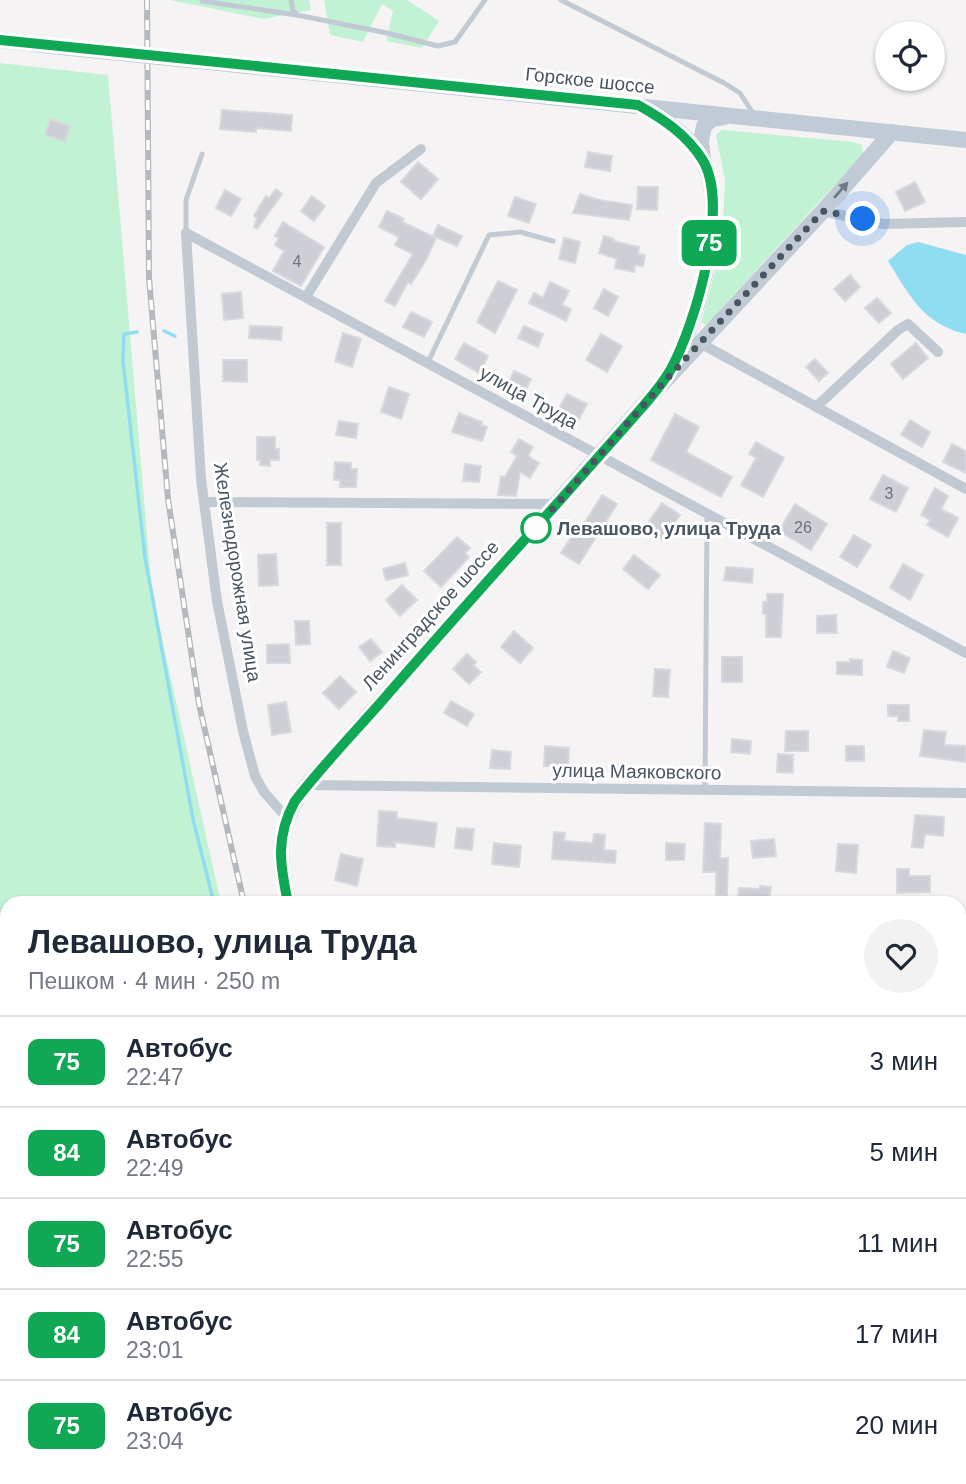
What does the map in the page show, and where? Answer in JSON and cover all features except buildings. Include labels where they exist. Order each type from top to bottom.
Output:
[{"type":"street","name":"Горское шоссе","points":[[0,40],[966,140]]},
{"type":"street","points":[[638,105],[669,122],[703,160]]},
{"type":"street","points":[[662,384],[688,333],[698,304],[706,263],[713,194],[703,160],[701,141],[704,126],[712,119],[730,116]]},
{"type":"street","name":"Ленинградское шоссе","points":[[286,817],[307,785],[662,384],[823,211],[892,132]]},
{"type":"street","points":[[306,297],[376,183],[421,149]]},
{"type":"street","points":[[823,211],[883,223],[966,222]]},
{"type":"street","name":"улица Труда","points":[[186,233],[966,653]]},
{"type":"street","name":"Железнодорожная улица","points":[[186,233],[204,502],[217,601],[243,731],[256,776],[264,792],[286,817]]},
{"type":"street","points":[[816,407],[898,330],[908,324],[938,352]]},
{"type":"street","points":[[700,343],[966,489]]},
{"type":"street","points":[[204,502],[556,504]]},
{"type":"street","name":"улица Маяковского","points":[[307,785],[966,793]]},
{"type":"street","points":[[286,817],[280,841],[287,896]]},
{"type":"lane","points":[[291,0],[297,15]]},
{"type":"lane","points":[[202,1],[297,15],[438,46],[455,41],[485,0]]},
{"type":"lane","points":[[561,0],[724,83],[740,93],[757,119]]},
{"type":"lane","points":[[186,233],[186,200],[202,153]]},
{"type":"lane","points":[[428,362],[489,235],[520,232],[553,241]]},
{"type":"lane","points":[[705,789],[706,514]]},
{"type":"green space","points":[[170,0],[309,0],[311,10],[263,19]]},
{"type":"green space","points":[[324,0],[407,0],[439,21],[422,48],[386,41],[393,11],[382,4],[363,42],[330,35]]},
{"type":"green space","points":[[0,63],[108,75],[152,594],[219,896],[0,896]]},
{"type":"green space","points":[[722,130],[853,142],[862,145],[863,154],[706,325],[701,323],[722,246],[725,180],[716,135]]},
{"type":"water","points":[[918,242],[966,255],[966,334],[928,316],[911,297],[888,261],[907,245]]},
{"type":"waterway","points":[[164,331],[175,336]]},
{"type":"waterway","points":[[137,332],[124,334],[123,361],[145,557],[193,819],[212,896]]},
{"type":"railway","points":[[147,0],[149,278],[168,499],[199,704],[242,896]]},
{"type":"bus line","name":"75","points":[[0,40],[638,105],[669,122],[703,160],[713,194],[706,263],[698,304],[688,333],[662,384],[295,801],[286,817],[280,841],[287,896]]},
{"type":"place","name":"Левашово, улица Труда","points":[[536,528]]},
{"type":"route","points":[[536,528],[662,384],[823,211],[863,219]]}]
